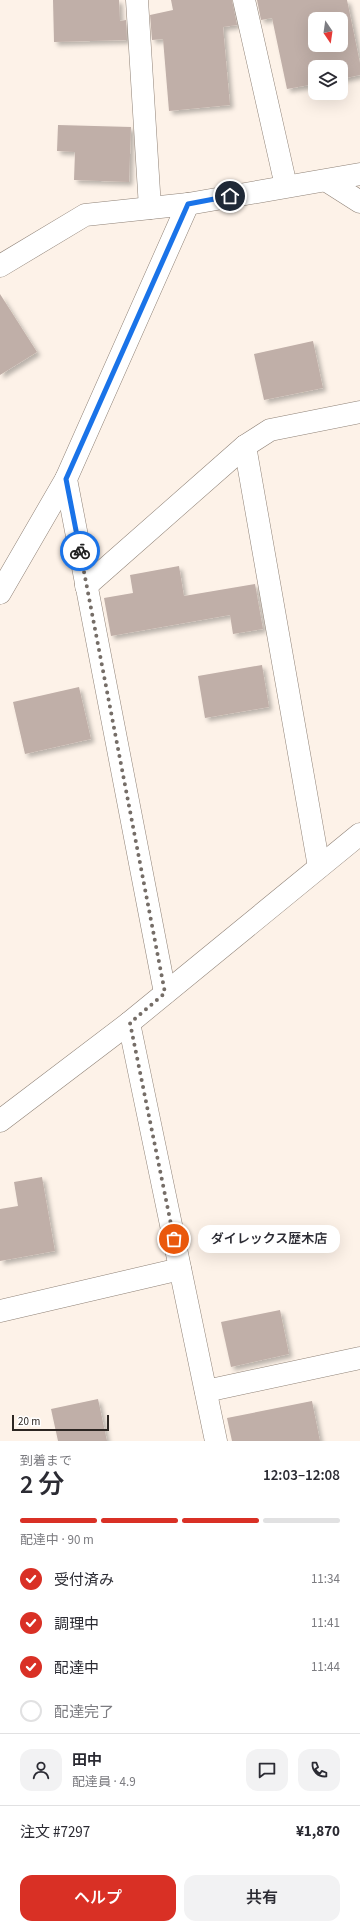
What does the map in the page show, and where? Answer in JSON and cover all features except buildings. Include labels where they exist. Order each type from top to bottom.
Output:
[{"type":"street","points":[[137,0],[150,208]]},
{"type":"street","points":[[244,0],[286,186]]},
{"type":"street","points":[[0,266],[85,214],[188,204],[286,186],[327,181],[360,174]]},
{"type":"street","points":[[327,181],[360,202]]},
{"type":"street","points":[[0,593],[66,479],[188,204]]},
{"type":"street","points":[[86,586],[246,446],[270,430],[360,412]]},
{"type":"street","points":[[246,446],[319,867]]},
{"type":"street","points":[[66,479],[165,993]]},
{"type":"street","points":[[0,1120],[130,1023],[360,834]]},
{"type":"street","points":[[130,1023],[216,1441]]},
{"type":"street","points":[[0,1310],[180,1269]]},
{"type":"street","points":[[206,1391],[360,1358]]},
{"type":"way so far","points":[[80,551],[165,993],[130,1023],[174,1239]]},
{"type":"place","name":"ダイレックス歴木店","points":[[174,1239]]},
{"type":"route","points":[[80,551],[66,479],[188,204],[230,196]]}]
